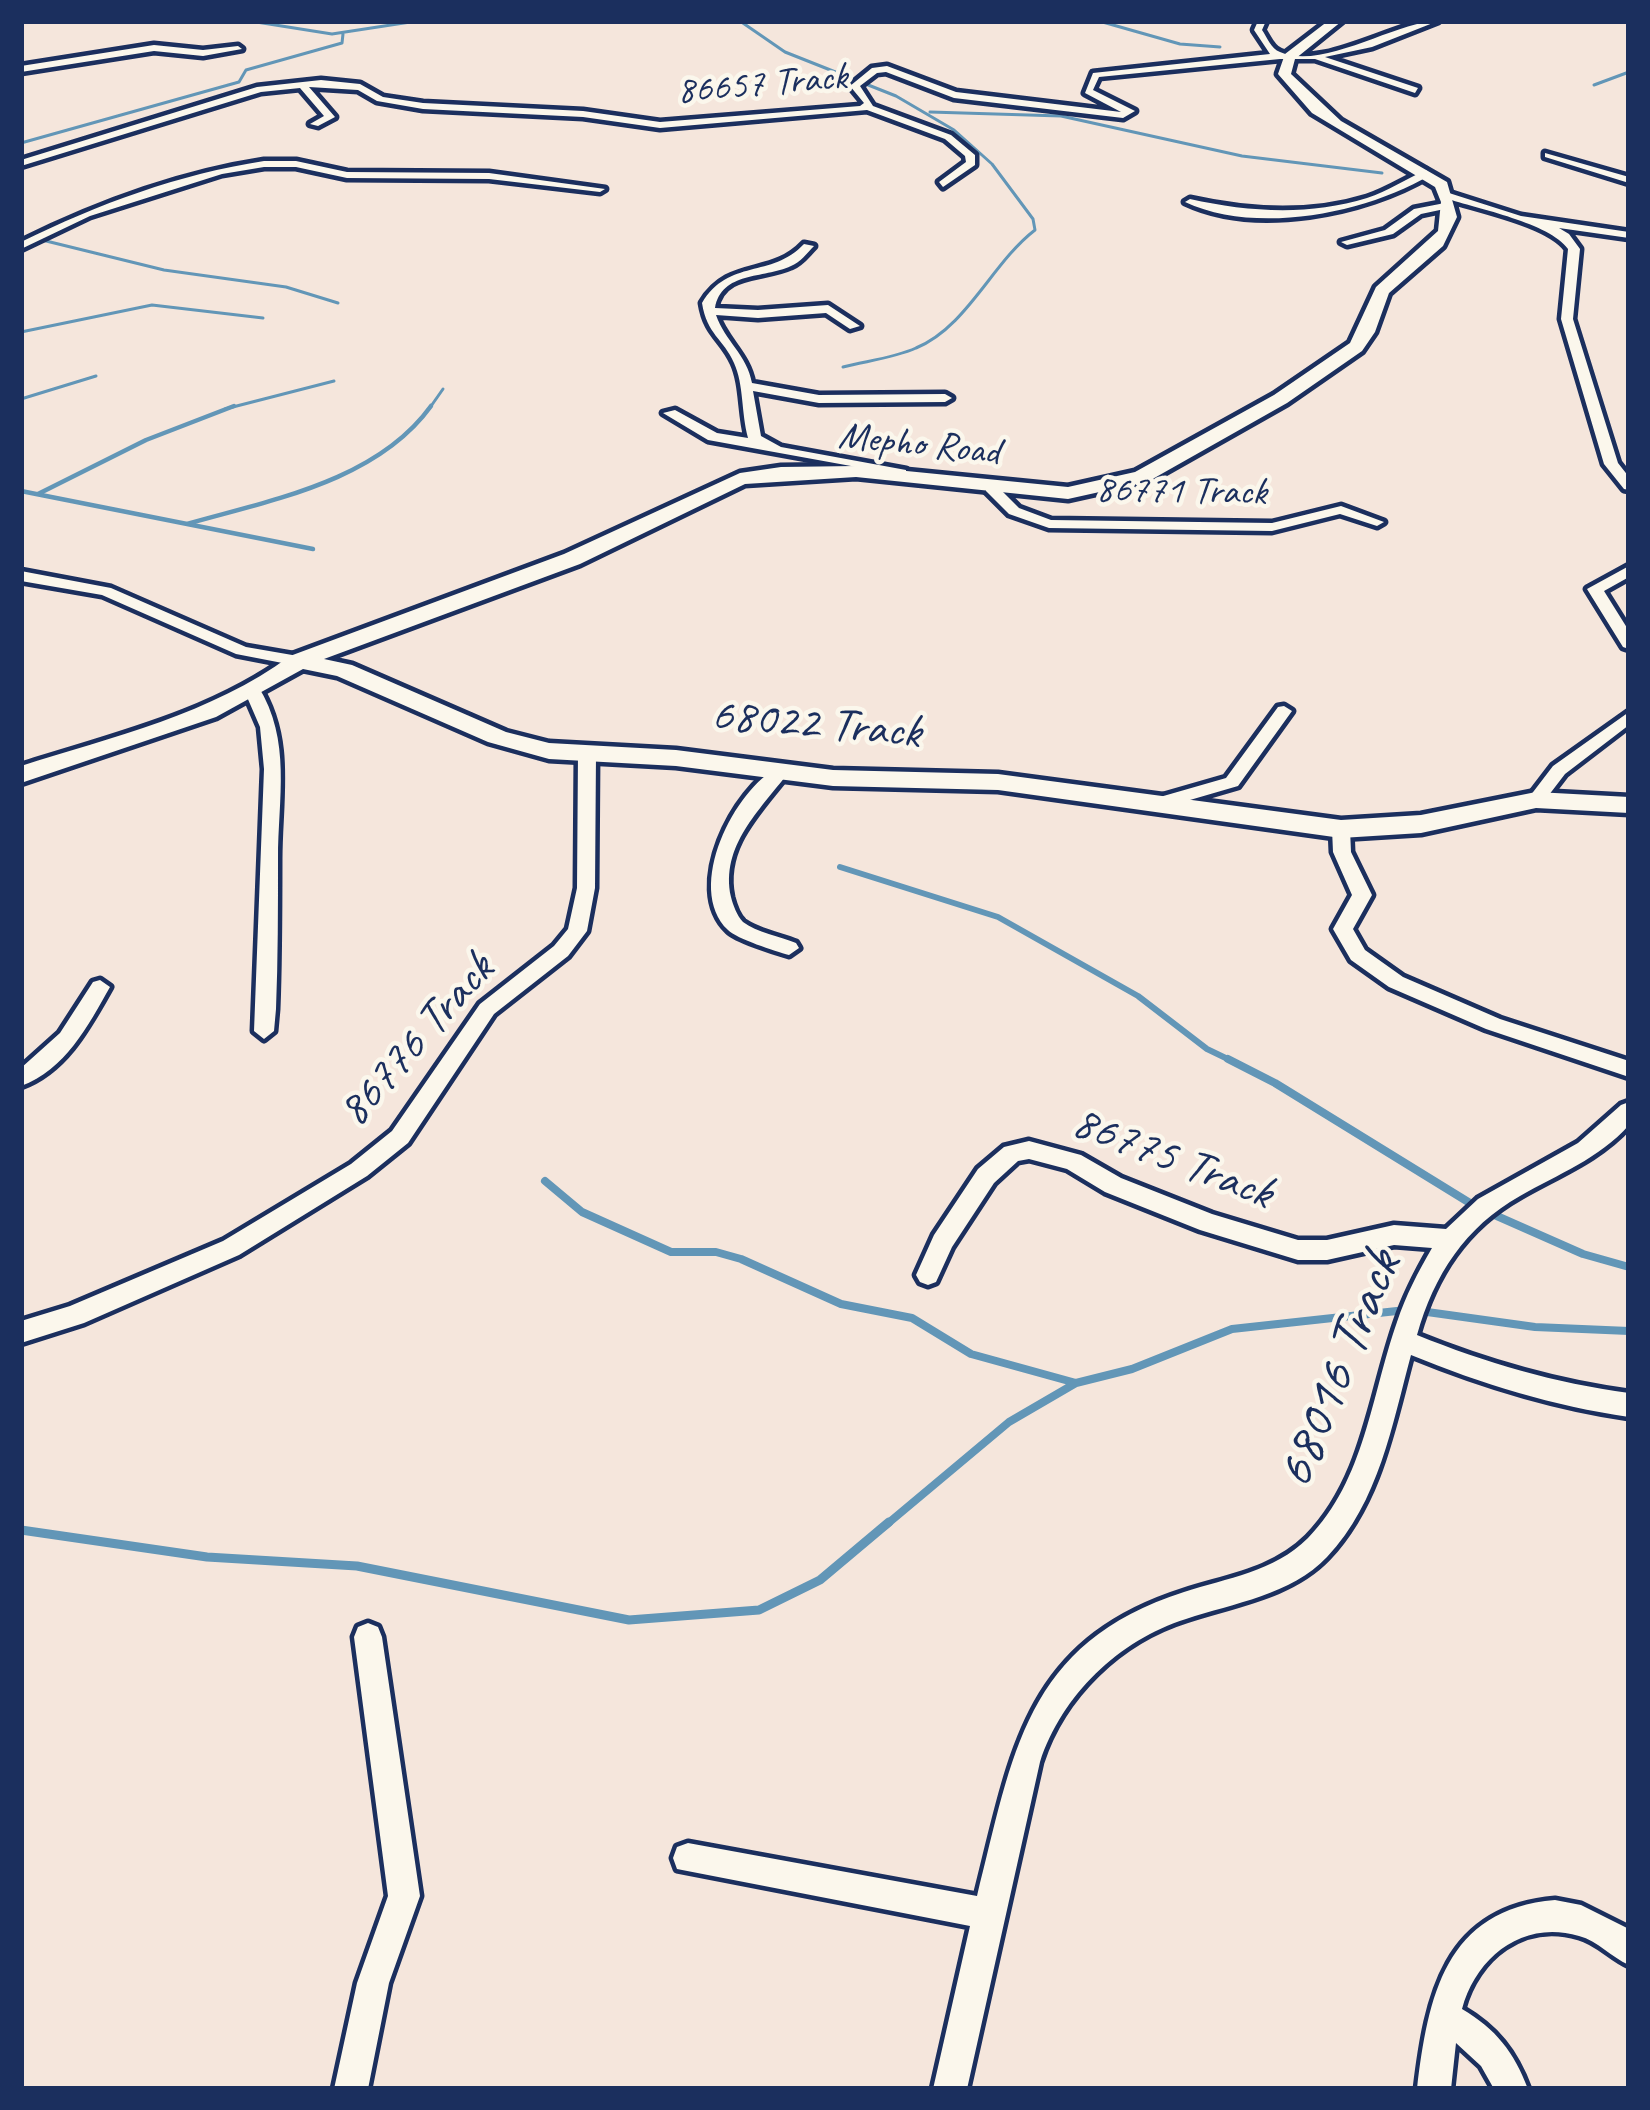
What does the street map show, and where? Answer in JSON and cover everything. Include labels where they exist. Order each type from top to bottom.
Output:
[{"type":"street","points":[[1262,21],[1258,30],[1271,51],[1317,57],[1369,45],[1434,21]]},
{"type":"street","points":[[1285,56],[1336,21]]},
{"type":"street","points":[[21,69],[154,48],[203,53],[238,50]]},
{"type":"street","points":[[1285,56],[1284,74],[1309,104],[1426,173],[1449,200]]},
{"type":"street","name":"86657 Track","points":[[302,85],[352,85],[386,100],[488,112],[707,124],[867,107],[855,86],[875,70],[887,69],[944,93],[1119,116],[1130,111],[1088,91],[1096,76],[1120,69],[1170,69],[1285,56]]},
{"type":"street","points":[[1317,57],[1415,90]]},
{"type":"street","points":[[21,163],[260,89],[302,85],[329,117],[314,124]]},
{"type":"street","points":[[867,107],[948,137],[970,155],[971,163],[943,184]]},
{"type":"street","points":[[1549,154],[1629,180]]},
{"type":"street","points":[[21,246],[66,221],[205,176],[281,163],[347,175],[490,176],[600,189]]},
{"type":"street","points":[[1190,202],[1237,212],[1326,209],[1395,194],[1426,173]]},
{"type":"street","points":[[1347,242],[1389,232],[1418,211],[1449,200],[1629,237]]},
{"type":"street","name":"Mepho Road","points":[[21,775],[252,690],[283,676],[298,662],[572,559],[740,479],[816,470],[901,473],[991,488],[1066,493],[1129,484],[1179,462],[1284,398],[1366,336],[1384,286],[1432,253],[1442,240],[1449,200]]},
{"type":"street","points":[[1540,222],[1565,236],[1574,249],[1567,319],[1611,464],[1629,486]]},
{"type":"street","points":[[760,444],[752,430],[740,362],[715,335],[710,295],[723,281],[790,266],[808,246]]},
{"type":"street","points":[[709,310],[758,314],[828,309],[854,326]]},
{"type":"street","points":[[743,385],[819,399],[945,398]]},
{"type":"street","points":[[670,413],[713,437],[901,473]]},
{"type":"street","name":"86771 Track","points":[[991,488],[1014,511],[1049,524],[1272,527],[1341,510],[1378,522]]},
{"type":"street","points":[[1049,524],[1155,539],[1243,542]]},
{"type":"street","points":[[1629,571],[1595,589],[1629,644]]},
{"type":"street","name":"68022 Track","points":[[21,576],[106,591],[242,651],[344,670],[516,744],[587,754],[676,758],[779,773],[998,782],[1341,830],[1421,824],[1536,800],[1629,806]]},
{"type":"street","points":[[252,690],[268,719],[271,759],[272,922],[264,1031]]},
{"type":"street","points":[[1159,803],[1232,782],[1284,711]]},
{"type":"street","points":[[1536,800],[1559,770],[1629,717]]},
{"type":"street","name":"86776 Track","points":[[21,1332],[75,1316],[231,1248],[359,1171],[400,1137],[487,1009],[561,951],[577,931],[586,887],[587,754]]},
{"type":"street","points":[[779,773],[733,828],[720,873],[722,898],[735,926],[789,948]]},
{"type":"street","points":[[1341,830],[1342,852],[1362,895],[1343,929],[1366,963],[1396,982],[1493,1024],[1629,1069]]},
{"type":"street","points":[[21,1078],[49,1060],[69,1038],[100,987]]},
{"type":"street","name":"68016 Track","points":[[950,2089],[1038,1727],[1058,1696],[1084,1665],[1156,1615],[1190,1600],[1264,1583],[1296,1568],[1321,1545],[1362,1484],[1425,1279],[1450,1239],[1478,1208],[1585,1150],[1629,1111]]},
{"type":"street","name":"86775 Track","points":[[928,1276],[943,1242],[986,1176],[1012,1153],[1029,1150],[1073,1161],[1113,1185],[1208,1223],[1298,1250],[1328,1250],[1394,1235],[1450,1239]]},
{"type":"street","points":[[1405,1341],[1541,1392],[1629,1405]]},
{"type":"street","points":[[351,2089],[373,1983],[404,1896],[368,1637]]},
{"type":"street","points":[[688,1858],[989,1914]]},
{"type":"street","points":[[1434,2089],[1443,2017],[1468,1959],[1496,1933],[1520,1920],[1550,1913],[1579,1915],[1609,1930],[1629,1949]]},
{"type":"street","points":[[1443,2017],[1481,2040],[1496,2056],[1511,2089]]},
{"type":"waterway","points":[[250,21],[332,34],[417,21]]},
{"type":"waterway","points":[[437,21],[482,21]]},
{"type":"waterway","points":[[740,21],[785,52],[896,96],[954,130],[992,164],[1033,219],[1035,230],[934,338],[899,354],[843,367]]},
{"type":"waterway","points":[[1099,21],[1180,44],[1220,47]]},
{"type":"waterway","points":[[21,143],[239,82],[246,70],[342,43],[343,34]]},
{"type":"waterway","points":[[1594,85],[1629,72]]},
{"type":"waterway","points":[[930,112],[1061,116],[1242,156],[1382,173]]},
{"type":"waterway","points":[[38,239],[164,270],[286,287],[338,303]]},
{"type":"waterway","points":[[21,332],[152,305],[263,318]]},
{"type":"waterway","points":[[21,399],[96,376]]},
{"type":"waterway","points":[[229,408],[334,381]]},
{"type":"waterway","points":[[429,409],[443,389]]},
{"type":"waterway","points":[[229,408],[234,406]]},
{"type":"waterway","points":[[187,524],[287,496],[352,470],[408,432],[431,406]]},
{"type":"waterway","points":[[38,494],[146,440],[229,408]]},
{"type":"waterway","points":[[21,491],[187,524]]},
{"type":"waterway","points":[[187,524],[313,549]]},
{"type":"waterway","points":[[840,867],[998,917],[1138,996],[1207,1049],[1232,1061]]},
{"type":"waterway","points":[[1228,1059],[1232,1061]]},
{"type":"waterway","points":[[1232,1061],[1478,1208]]},
{"type":"waterway","points":[[545,1181],[582,1212],[671,1252],[716,1252],[741,1259],[841,1304],[912,1318],[971,1354],[1076,1383]]},
{"type":"waterway","points":[[1490,1213],[1583,1254],[1629,1267]]},
{"type":"waterway","points":[[1076,1383],[1132,1369],[1232,1329],[1406,1310]]},
{"type":"waterway","points":[[1420,1311],[1535,1327],[1629,1331]]},
{"type":"waterway","points":[[886,1525],[1009,1422],[1076,1383]]},
{"type":"waterway","points":[[21,1530],[207,1557],[357,1566],[629,1620],[759,1610],[820,1580],[889,1522]]}]
